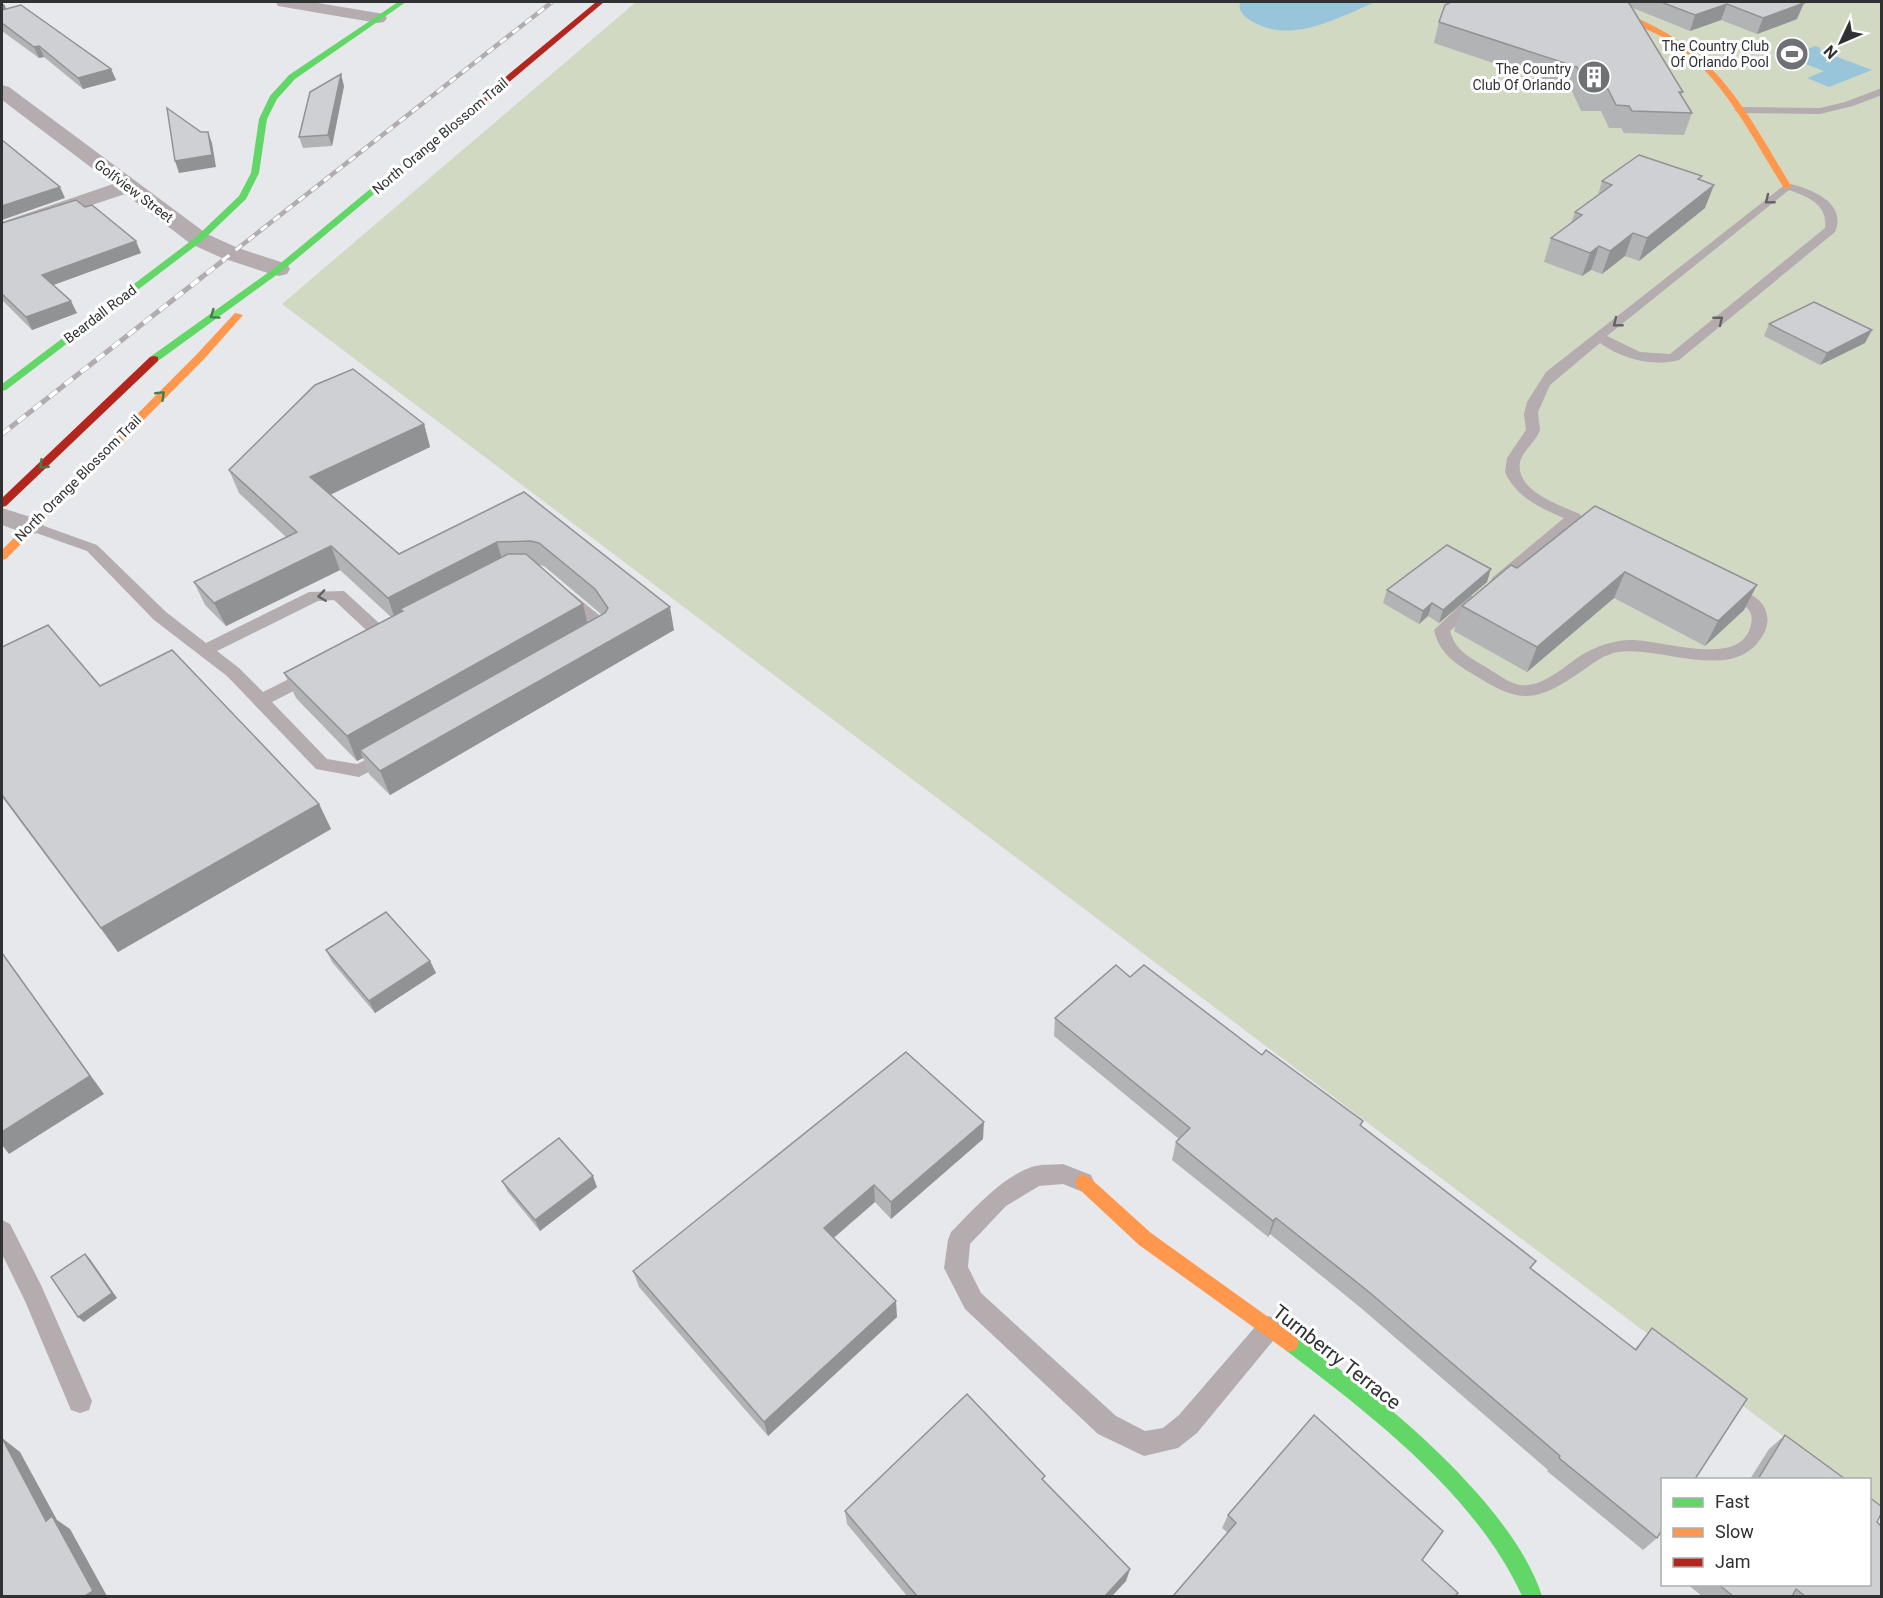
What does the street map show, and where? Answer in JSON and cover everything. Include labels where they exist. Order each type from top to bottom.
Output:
[{"type":"street","points":[[284,2],[378,18]]},
{"type":"street","name":"Beardall Road","points":[[5,380],[199,239],[243,197],[255,174],[263,119],[273,98],[292,77],[402,2]]},
{"type":"street","name":"North Orange Blossom Trail","points":[[2,504],[162,352],[279,269],[600,2]]},
{"type":"street","points":[[1598,2],[1685,49],[1739,110],[1787,186]]},
{"type":"street","name":"Golfview Street","points":[[2,91],[199,239],[230,253],[279,269]]},
{"type":"street","points":[[2,229],[127,186]]},
{"type":"street","name":"North Orange Blossom Trail","points":[[2,556],[201,356],[279,269]]},
{"type":"street","points":[[2,516],[30,526]]},
{"type":"street","name":"Turnberry Terrace","points":[[1083,1182],[1145,1239],[1322,1365],[1370,1403],[1464,1492],[1516,1561],[1532,1596]]},
{"type":"lane","points":[[1739,110],[1820,111],[1849,104],[1881,91]]},
{"type":"lane","points":[[1600,337],[1635,356],[1662,360],[1674,357],[1831,229],[1833,220],[1825,204],[1812,194],[1787,186],[1551,375],[1540,387],[1531,412],[1533,431],[1512,462],[1513,471],[1519,484],[1536,500],[1580,520],[1442,630],[1444,640],[1451,653],[1502,684],[1520,691],[1544,686],[1597,651],[1617,646],[1650,646],[1711,655],[1727,655],[1737,651],[1755,637],[1760,617],[1757,608],[1744,597],[1712,582]]},
{"type":"lane","points":[[30,526],[92,548],[159,616],[233,672],[322,764],[359,771],[400,748]]},
{"type":"lane","points":[[553,586],[593,619],[603,631],[582,643]]},
{"type":"lane","points":[[203,651],[315,596],[338,595],[390,634],[364,648]]},
{"type":"lane","points":[[260,701],[322,669]]},
{"type":"lane","points":[[1083,1182],[1063,1174],[1036,1176],[998,1199],[959,1240],[956,1268],[973,1301],[1107,1425],[1144,1444],[1169,1439],[1188,1424],[1269,1329]]},
{"type":"lane","points":[[2,1231],[33,1293],[80,1401]]},
{"type":"green space","name":"The Country Club Of Orlando","points":[[636,2],[1881,2],[1881,1510],[1871,1502],[1871,1478],[1839,1478],[282,304]]},
{"type":"water","points":[[1240,2],[1375,2],[1313,27],[1281,30],[1265,27],[1247,18],[1240,10]]},
{"type":"water","name":"The Country Club Of Orlando Pool","points":[[1815,46],[1821,48],[1819,50],[1872,70],[1829,87],[1807,78],[1824,71],[1787,57]]},
{"type":"building","name":"The Country Club Of Orlando","points":[[1451,2],[1627,2],[1683,92],[1679,92],[1692,113],[1632,111],[1629,106],[1616,105],[1608,89],[1588,89],[1577,67],[1439,22],[1445,5]]},
{"type":"building","points":[[1661,2],[1804,3],[1763,18],[1727,4],[1695,15]]},
{"type":"building","points":[[21,5],[111,69],[78,78],[39,46],[34,47],[2,23],[2,10]]},
{"type":"building","points":[[341,74],[328,135],[299,137],[310,92]]},
{"type":"building","points":[[167,108],[201,132],[208,132],[212,155],[175,161]]},
{"type":"building","points":[[2,140],[60,187],[2,206]]},
{"type":"building","points":[[1639,155],[1702,176],[1698,179],[1714,185],[1647,238],[1633,233],[1610,251],[1599,246],[1590,253],[1551,238],[1582,215],[1575,212],[1612,185],[1602,181]]},
{"type":"building","points":[[76,200],[85,207],[92,205],[136,241],[42,275],[71,301],[26,317],[2,294],[2,223]]},
{"type":"building","points":[[1814,302],[1872,330],[1827,353],[1769,324]]},
{"type":"building","points":[[353,369],[424,424],[310,477],[399,554],[524,492],[670,607],[380,771],[360,750],[605,613],[608,608],[595,589],[539,543],[531,541],[497,542],[388,598],[331,546],[214,603],[194,582],[297,532],[229,470],[315,385]]},
{"type":"building","points":[[1595,506],[1757,585],[1718,621],[1625,572],[1537,647],[1462,606],[1511,565],[1517,568]]},
{"type":"building","points":[[1447,545],[1491,569],[1443,610],[1432,603],[1423,611],[1387,590]]},
{"type":"building","points":[[508,554],[526,554],[583,604],[347,736],[284,673],[403,611],[400,609]]},
{"type":"building","points":[[48,625],[100,686],[172,650],[319,804],[101,928],[2,795],[2,647]]},
{"type":"building","points":[[386,912],[430,961],[369,1001],[326,950]]},
{"type":"building","points":[[2,953],[90,1076],[2,1132]]},
{"type":"building","points":[[1116,965],[1130,977],[1144,965],[1262,1055],[1266,1050],[1363,1121],[1360,1125],[1536,1261],[1530,1268],[1636,1350],[1652,1328],[1747,1399],[1696,1478],[1661,1478],[1661,1532],[1657,1538],[1559,1458],[1560,1456],[1369,1292],[1276,1218],[1273,1221],[1176,1142],[1190,1128],[1055,1018]]},
{"type":"building","points":[[906,1052],[984,1122],[891,1202],[874,1185],[824,1228],[896,1301],[764,1422],[633,1271]]},
{"type":"building","points":[[559,1138],[593,1176],[535,1220],[502,1181]]},
{"type":"building","points":[[85,1254],[112,1293],[78,1317],[51,1277]]},
{"type":"building","points":[[967,1394],[1045,1476],[1042,1479],[1130,1569],[1105,1596],[917,1596],[845,1511]]},
{"type":"building","points":[[1314,1415],[1443,1531],[1422,1560],[1458,1593],[1455,1596],[1173,1596],[1236,1523],[1228,1515]]},
{"type":"building","points":[[1785,1435],[1844,1478],[1759,1478]]},
{"type":"building","points":[[2,1438],[46,1521],[52,1516],[93,1591],[85,1596],[2,1596]]},
{"type":"building","points":[[1871,1498],[1881,1506],[1881,1514],[1877,1522],[1881,1526],[1881,1596],[1805,1596],[1796,1589],[1792,1596],[1733,1596],[1720,1586],[1871,1586]]},
{"type":"railway","points":[[223,260],[552,2]]},
{"type":"railway","points":[[2,434],[225,259]]},
{"type":"traffic: fast","points":[[2,388],[199,239],[243,197],[255,173],[263,119],[273,98],[292,77],[402,2]]},
{"type":"traffic: fast","points":[[154,359],[279,269],[460,119]]},
{"type":"traffic: fast","points":[[1290,1343],[1370,1403],[1464,1492],[1516,1561],[1532,1596]]},
{"type":"traffic: slow","points":[[1598,2],[1663,34],[1697,59],[1735,104],[1787,186]]},
{"type":"traffic: slow","points":[[2,556],[201,356],[238,315]]},
{"type":"traffic: slow","points":[[1083,1182],[1145,1239],[1290,1343]]},
{"type":"traffic: jam","points":[[460,119],[600,2]]},
{"type":"traffic: jam","points":[[2,504],[154,359]]},
{"type":"place","name":"The Country Club Of Orlando Pool","points":[[1792,54]]},
{"type":"place","name":"The Country Club Of Orlando","points":[[1594,77]]}]
